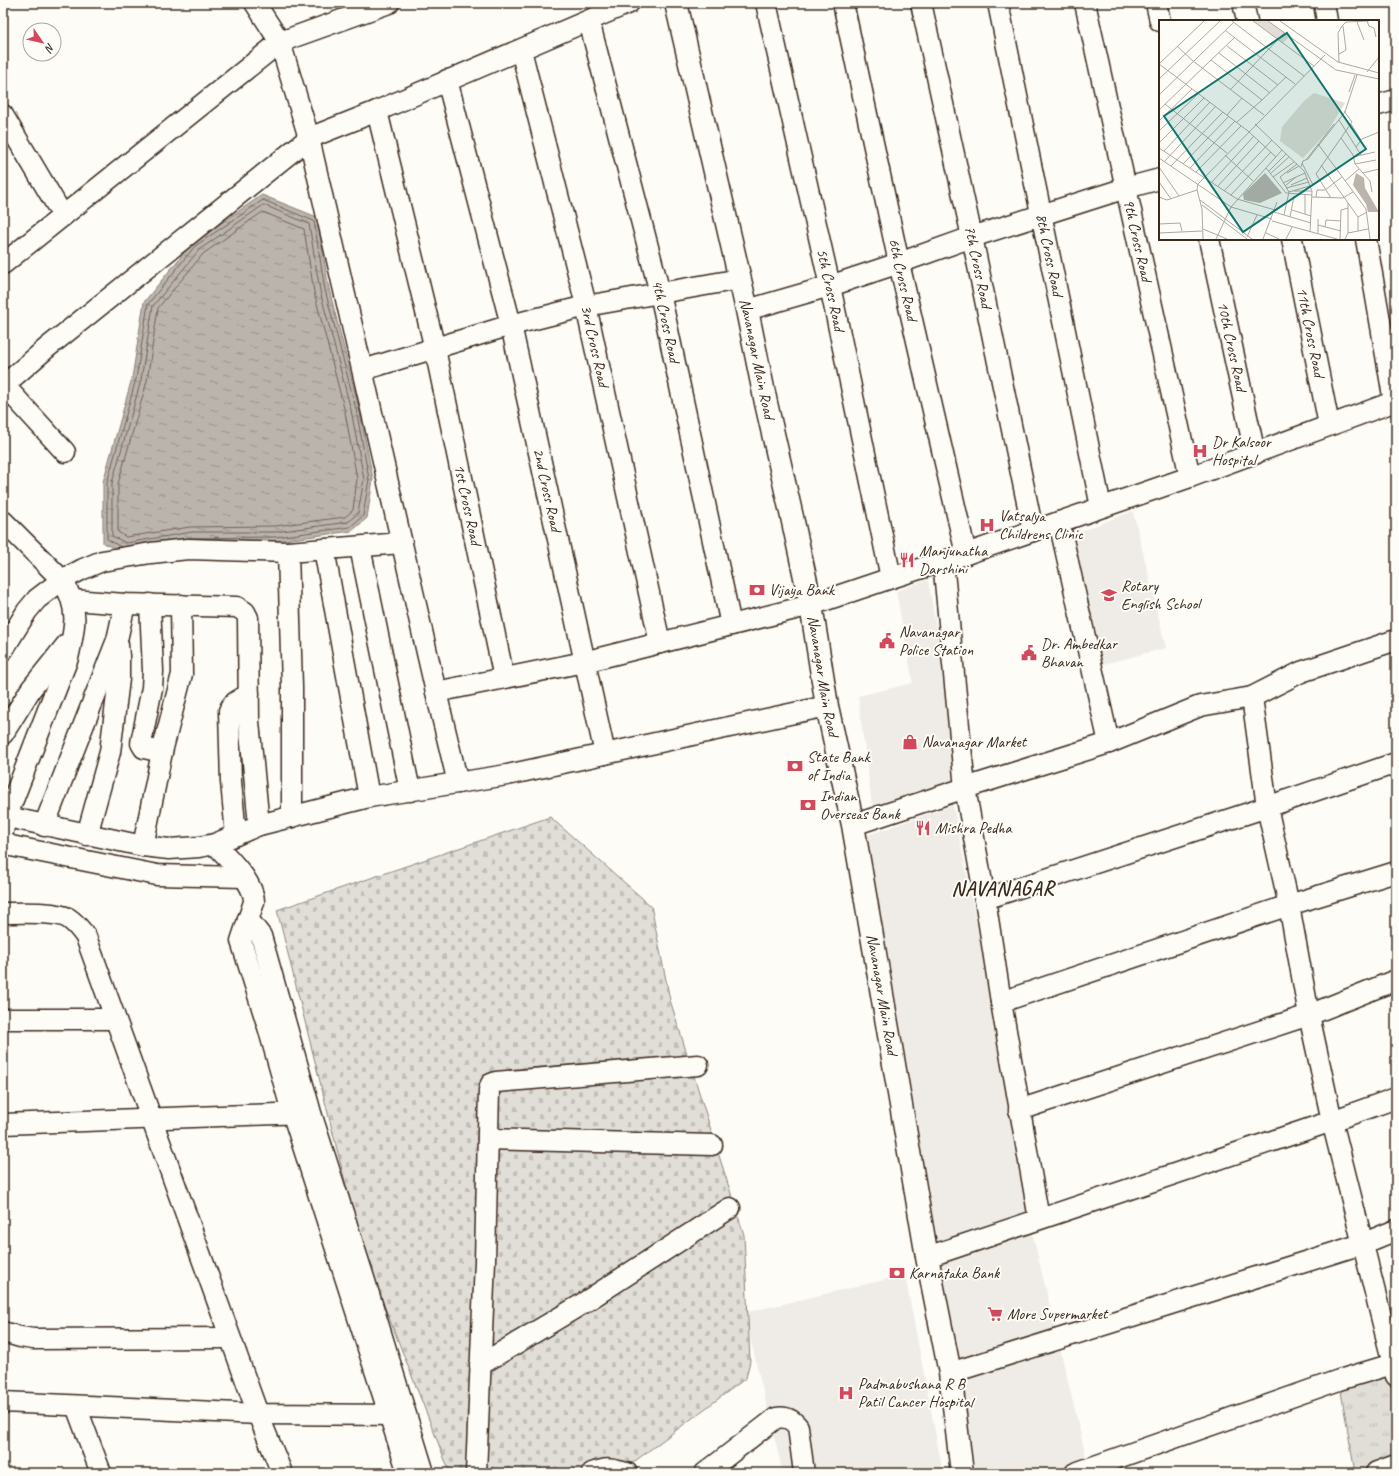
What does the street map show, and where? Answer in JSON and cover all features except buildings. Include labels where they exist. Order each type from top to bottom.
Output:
[{"type":"main road","name":"Navanagar Main Road","points":[[676,3],[747,310],[766,404],[811,605],[827,706],[853,826],[927,1257],[950,1373],[962,1473]]},
{"type":"main road","points":[[1377,1473],[1396,1466]]},
{"type":"street","points":[[255,3],[280,42],[309,138],[458,783]]},
{"type":"street","points":[[3,264],[280,42],[389,3]]},
{"type":"street","points":[[65,452],[3,385],[48,347],[309,138],[377,111],[629,3]]},
{"type":"street","name":"5th Cross Road","points":[[766,3],[830,286],[891,578]]},
{"type":"street","name":"6th Cross Road","points":[[844,3],[899,263],[966,554]]},
{"type":"street","name":"7th Cross Road","points":[[921,3],[972,237],[1033,531]]},
{"type":"street","name":"8th Cross Road","points":[[998,3],[1101,507]]},
{"type":"street","name":"9th Cross Road","points":[[1085,3],[1190,477]]},
{"type":"street","points":[[1156,3],[1160,20]]},
{"type":"street","points":[[1243,3],[1247,20]]},
{"type":"street","points":[[1324,3],[1327,20]]},
{"type":"street","name":"4th Cross Road","points":[[588,21],[660,293],[730,625]]},
{"type":"street","name":"3rd Cross Road","points":[[521,50],[584,295],[660,643]]},
{"type":"street","name":"2nd Cross Road","points":[[447,80],[509,316],[605,754]]},
{"type":"street","points":[[1379,105],[1396,100]]},
{"type":"street","name":"1st Cross Road","points":[[377,111],[433,341],[504,678]]},
{"type":"street","points":[[3,115],[63,216]]},
{"type":"street","points":[[747,310],[830,286],[972,237],[1126,188],[1159,179]]},
{"type":"street","name":"10th Cross Road","points":[[1209,240],[1255,454]]},
{"type":"street","name":"11th Cross Road","points":[[1292,240],[1328,425]]},
{"type":"street","points":[[436,692],[584,662],[811,605],[966,554],[1190,477],[1395,401],[1366,240]]},
{"type":"street","points":[[361,361],[433,341],[509,316],[584,295],[660,293],[740,279]]},
{"type":"street","points":[[3,521],[62,580],[69,590],[73,600],[74,615],[73,636],[68,658],[4,822],[44,826],[143,846],[168,849],[199,847],[215,844],[259,825],[369,797],[507,775],[827,706]]},
{"type":"street","points":[[1059,522],[1109,743]]},
{"type":"street","points":[[3,650],[9,624],[27,611],[36,599],[62,580],[83,568],[102,561],[188,549],[288,552],[402,544]]},
{"type":"street","points":[[360,546],[410,791]]},
{"type":"street","points":[[324,549],[369,797]]},
{"type":"street","points":[[288,552],[292,687],[292,817]]},
{"type":"street","points":[[943,561],[965,788],[1019,1110],[1039,1219]]},
{"type":"street","points":[[73,600],[125,604],[236,607],[245,612],[248,618],[249,722],[259,825]]},
{"type":"street","points":[[44,826],[117,640],[125,604]]},
{"type":"street","points":[[150,604],[153,671],[152,688],[141,743],[144,748],[162,752]]},
{"type":"street","points":[[143,846],[162,752],[182,674],[181,605]]},
{"type":"street","points":[[3,734],[31,689],[73,636]]},
{"type":"street","points":[[87,835],[110,752],[119,679],[117,640]]},
{"type":"street","points":[[853,826],[965,788],[1109,743],[1200,706],[1252,697],[1301,672],[1396,640]]},
{"type":"street","points":[[236,835],[231,782],[229,711],[232,705],[249,694]]},
{"type":"street","points":[[1075,1473],[1339,1380],[1395,1367],[1362,1244],[1332,1121],[1309,1015],[1289,905],[1267,807],[1252,697]]},
{"type":"street","points":[[984,899],[1267,807],[1396,763]]},
{"type":"street","points":[[3,841],[10,846],[157,875],[244,877]]},
{"type":"street","points":[[215,844],[244,877],[255,896],[248,919],[261,936],[302,1113],[398,1415],[424,1473]]},
{"type":"street","points":[[1001,1002],[1289,905],[1396,872]]},
{"type":"street","points":[[3,913],[59,915],[68,918],[86,937],[230,1338],[282,1473]]},
{"type":"street","points":[[1019,1110],[1309,1015],[1396,980]]},
{"type":"street","points":[[3,1020],[115,1019]]},
{"type":"street","points":[[476,1473],[489,1090],[491,1084],[698,1066]]},
{"type":"street","points":[[927,1257],[1332,1121],[1396,1098]]},
{"type":"street","points":[[3,1124],[302,1113]]},
{"type":"street","points":[[488,1139],[712,1145]]},
{"type":"street","points":[[480,1365],[582,1304],[730,1208]]},
{"type":"street","points":[[950,1373],[1362,1244],[1396,1230]]},
{"type":"street","points":[[5,1339],[230,1338]]},
{"type":"street","points":[[3,1402],[258,1414],[398,1415]]},
{"type":"street","points":[[76,1406],[101,1473]]},
{"type":"street","points":[[398,1415],[408,1473]]},
{"type":"street","points":[[706,1473],[776,1418],[784,1417],[794,1422],[798,1427],[804,1473]]},
{"type":"street","points":[[592,1473],[603,1469],[612,1468],[627,1473]]},
{"type":"shaded area","name":"Rotary English School","points":[[1133,511],[1166,648],[1084,669],[1053,542]]},
{"type":"shaded area","name":"Navanagar Market","points":[[928,580],[965,789],[873,814],[858,696],[913,683],[896,591]]},
{"type":"shaded area","points":[[953,805],[991,997],[1034,1240],[1090,1473],[976,1473],[930,1244],[854,840]]},
{"type":"shaded area","name":"Padmabushana R B Patil Cancer Hospital","points":[[905,1275],[943,1473],[783,1473],[744,1313]]},
{"type":"green space","points":[[550,817],[651,906],[670,1000],[744,1235],[750,1361],[746,1378],[619,1473],[450,1473],[362,1249],[277,910]]},
{"type":"green space","points":[[1396,1363],[1396,1464],[1374,1473],[1355,1473],[1339,1380]]},
{"type":"water","points":[[262,195],[317,217],[329,289],[359,408],[373,479],[367,518],[352,531],[276,541],[192,541],[124,553],[103,543],[103,482],[132,378],[144,302],[192,243]]},
{"type":"place","name":"Dr Kalsoor Hospital","points":[[1200,451]]},
{"type":"place","name":"Vatsalya Childrens Clinic","points":[[987,525]]},
{"type":"place","name":"Manjunatha Darshini","points":[[907,560]]},
{"type":"place","name":"Vijaya Bank","points":[[757,590]]},
{"type":"place","name":"Rotary English School","points":[[1109,595]]},
{"type":"place","name":"Navanagar Police Station","points":[[887,641]]},
{"type":"place","name":"Dr. Ambedkar Bhavan","points":[[1029,653]]},
{"type":"place","name":"Navanagar Market","points":[[910,742]]},
{"type":"place","name":"State Bank of India","points":[[795,766]]},
{"type":"place","name":"Indian Overseas Bank","points":[[808,805]]},
{"type":"place","name":"Mishra Pedha","points":[[923,828]]},
{"type":"place","name":"Karnataka Bank","points":[[897,1273]]},
{"type":"place","name":"More Supermarket","points":[[995,1314]]},
{"type":"place","name":"Padmabushana R B Patil Cancer Hospital","points":[[846,1393]]},
{"type":"district","name":"NAVANAGAR","points":[[1003,888]]}]
